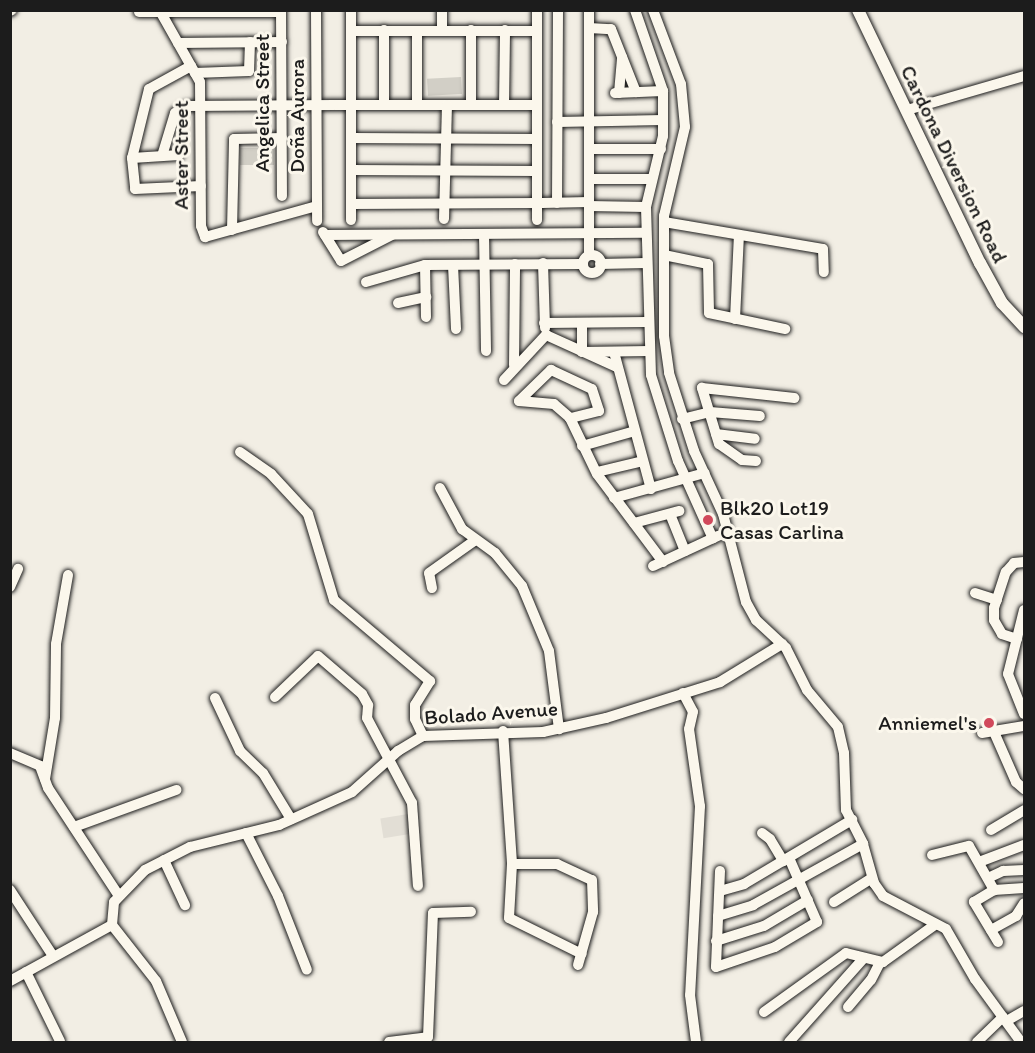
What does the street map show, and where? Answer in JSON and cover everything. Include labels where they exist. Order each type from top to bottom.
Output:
[{"type":"main road","name":"Cardona Diversion Road","points":[[858,10],[980,263],[1002,303],[1024,327]]},
{"type":"street","name":"Doña Aurora","points":[[316,10],[317,206],[318,222],[325,235]]},
{"type":"street","points":[[351,10],[351,220]]},
{"type":"street","points":[[442,10],[442,30]]},
{"type":"street","points":[[537,10],[537,171],[540,203],[537,220]]},
{"type":"street","points":[[557,202],[558,10]]},
{"type":"street","points":[[589,10],[589,233],[586,260],[591,273],[600,264],[646,263]]},
{"type":"street","points":[[570,418],[599,411],[592,389],[551,370],[519,402],[554,404],[570,418],[597,472],[634,523],[658,564],[716,538],[686,479],[658,400],[649,351],[646,207],[661,149],[663,91],[635,10]]},
{"type":"street","points":[[653,10],[681,84],[685,127],[663,222],[664,336],[669,373],[682,419],[723,514],[750,611],[782,644],[807,690],[840,734],[844,753],[844,797],[863,844],[872,878],[883,896],[936,924],[955,939],[975,979],[1006,1018],[1021,1042]]},
{"type":"street","name":"Aster Street","points":[[160,11],[200,82],[201,226],[206,237],[232,230]]},
{"type":"street","points":[[139,12],[281,11]]},
{"type":"street","name":"Angelica Street","points":[[281,11],[282,196]]},
{"type":"street","points":[[589,28],[611,29],[636,92]]},
{"type":"street","points":[[384,30],[384,105]]},
{"type":"street","points":[[471,30],[471,105]]},
{"type":"street","points":[[504,30],[504,105]]},
{"type":"street","points":[[351,31],[537,31]]},
{"type":"street","points":[[417,31],[417,105]]},
{"type":"street","points":[[201,186],[135,189],[132,158],[149,89],[193,70],[249,71],[250,42]]},
{"type":"street","points":[[178,43],[282,42]]},
{"type":"street","points":[[622,57],[617,93],[663,91]]},
{"type":"street","points":[[907,110],[1024,76]]},
{"type":"street","points":[[444,219],[447,105]]},
{"type":"street","points":[[162,156],[177,110],[201,106],[537,105]]},
{"type":"street","points":[[557,122],[663,120]]},
{"type":"street","points":[[282,138],[234,140],[232,230],[317,206]]},
{"type":"street","points":[[351,138],[537,139]]},
{"type":"street","points":[[589,149],[661,149]]},
{"type":"street","points":[[132,158],[179,156]]},
{"type":"street","points":[[351,171],[537,171]]},
{"type":"street","points":[[589,179],[652,179]]},
{"type":"street","points":[[351,204],[557,202],[646,207]]},
{"type":"street","points":[[663,222],[824,249],[824,272]]},
{"type":"street","points":[[325,235],[645,233]]},
{"type":"street","points":[[325,235],[341,261],[393,234]]},
{"type":"street","points":[[484,234],[486,351]]},
{"type":"street","points":[[735,319],[739,235]]},
{"type":"street","points":[[664,255],[708,264],[707,311],[785,329]]},
{"type":"street","points":[[366,282],[425,265],[543,263],[597,257],[600,264]]},
{"type":"street","points":[[543,263],[545,329]]},
{"type":"street","points":[[514,364],[515,264]]},
{"type":"street","points":[[425,265],[426,316]]},
{"type":"street","points":[[453,265],[456,329]]},
{"type":"street","points":[[398,303],[426,297]]},
{"type":"street","points":[[504,380],[514,364],[545,329],[582,323],[647,322]]},
{"type":"street","points":[[582,323],[582,352]]},
{"type":"street","points":[[545,329],[582,352],[617,367]]},
{"type":"street","points":[[582,352],[649,351]]},
{"type":"street","points":[[614,352],[651,489]]},
{"type":"street","points":[[756,461],[742,460],[722,448],[702,388],[794,398]]},
{"type":"street","points":[[682,419],[710,412],[760,416]]},
{"type":"street","points":[[582,446],[635,431]]},
{"type":"street","points":[[716,434],[755,439]]},
{"type":"street","points":[[240,453],[271,474],[308,514],[334,600],[430,681],[414,705],[423,736]]},
{"type":"street","points":[[597,472],[643,461]]},
{"type":"street","points":[[614,498],[705,473]]},
{"type":"street","points":[[440,488],[452,515],[474,540],[499,558],[522,586],[549,651],[559,729]]},
{"type":"street","points":[[634,523],[674,512],[685,551]]},
{"type":"street","points":[[432,588],[429,573],[474,540]]},
{"type":"street","points":[[1017,639],[1002,634],[994,620],[997,600],[1006,572],[1014,563],[1024,562]]},
{"type":"street","points":[[10,587],[18,569]]},
{"type":"street","points":[[45,779],[55,718],[56,644],[68,575]]},
{"type":"street","points":[[975,593],[997,600]]},
{"type":"street","points":[[1024,610],[1008,674],[1021,691],[1024,714]]},
{"type":"street","name":"Bolado Avenue","points":[[119,896],[145,870],[190,848],[291,819],[352,792],[388,759],[423,736],[559,729],[720,682],[782,644]]},
{"type":"street","points":[[275,697],[314,659],[322,656],[362,694],[368,705],[367,718],[412,803],[418,886]]},
{"type":"street","points":[[683,693],[693,712],[689,729],[700,806],[690,995],[696,1042]]},
{"type":"street","points":[[215,698],[240,751],[263,773],[291,819]]},
{"type":"street","points":[[982,733],[1024,726]]},
{"type":"street","points":[[503,731],[512,864],[509,918],[580,960],[593,912],[592,880],[558,864],[512,864]]},
{"type":"street","points":[[994,732],[1016,782],[1024,789]]},
{"type":"street","points":[[10,753],[40,766],[45,779],[74,827],[119,896],[111,912],[112,925],[124,945],[156,981],[182,1042]]},
{"type":"street","points":[[74,827],[176,790]]},
{"type":"street","points":[[991,830],[1024,810]]},
{"type":"street","points":[[720,891],[744,884],[852,820]]},
{"type":"street","points":[[246,833],[278,896],[307,970]]},
{"type":"street","points":[[720,871],[716,967],[776,946],[817,922],[799,880],[786,859],[770,839],[762,833]]},
{"type":"street","points":[[718,916],[753,905],[863,844]]},
{"type":"street","points":[[979,862],[1024,845]]},
{"type":"street","points":[[932,855],[969,846],[994,890]]},
{"type":"street","points":[[164,860],[185,905]]},
{"type":"street","points":[[988,878],[1003,871],[1024,870]]},
{"type":"street","points":[[834,902],[872,878]]},
{"type":"street","points":[[999,942],[974,902],[994,890],[1024,888]]},
{"type":"street","points":[[10,890],[53,956]]},
{"type":"street","points":[[716,942],[764,926],[808,900]]},
{"type":"street","points":[[992,930],[1016,916],[1024,903]]},
{"type":"street","points":[[389,1042],[428,1037],[433,913],[471,912]]},
{"type":"street","points":[[848,1007],[871,980],[880,962],[936,924]]},
{"type":"street","points":[[10,981],[112,925]]},
{"type":"street","points":[[764,1012],[846,953],[880,962]]},
{"type":"street","points":[[789,1042],[863,959]]},
{"type":"street","points":[[26,972],[60,1041]]},
{"type":"street","points":[[977,1042],[1006,1018],[1024,1011]]},
{"type":"shaded area","points":[[461,77],[462,94],[428,96],[427,79]]},
{"type":"shaded area","points":[[240,148],[274,148],[274,165],[240,165]]},
{"type":"shaded area","points":[[408,814],[411,834],[383,838],[380,818]]},
{"type":"place","name":"Blk20 Lot19 Casas Carlina","points":[[708,520]]},
{"type":"place","name":"Anniemel's","points":[[989,723]]}]
